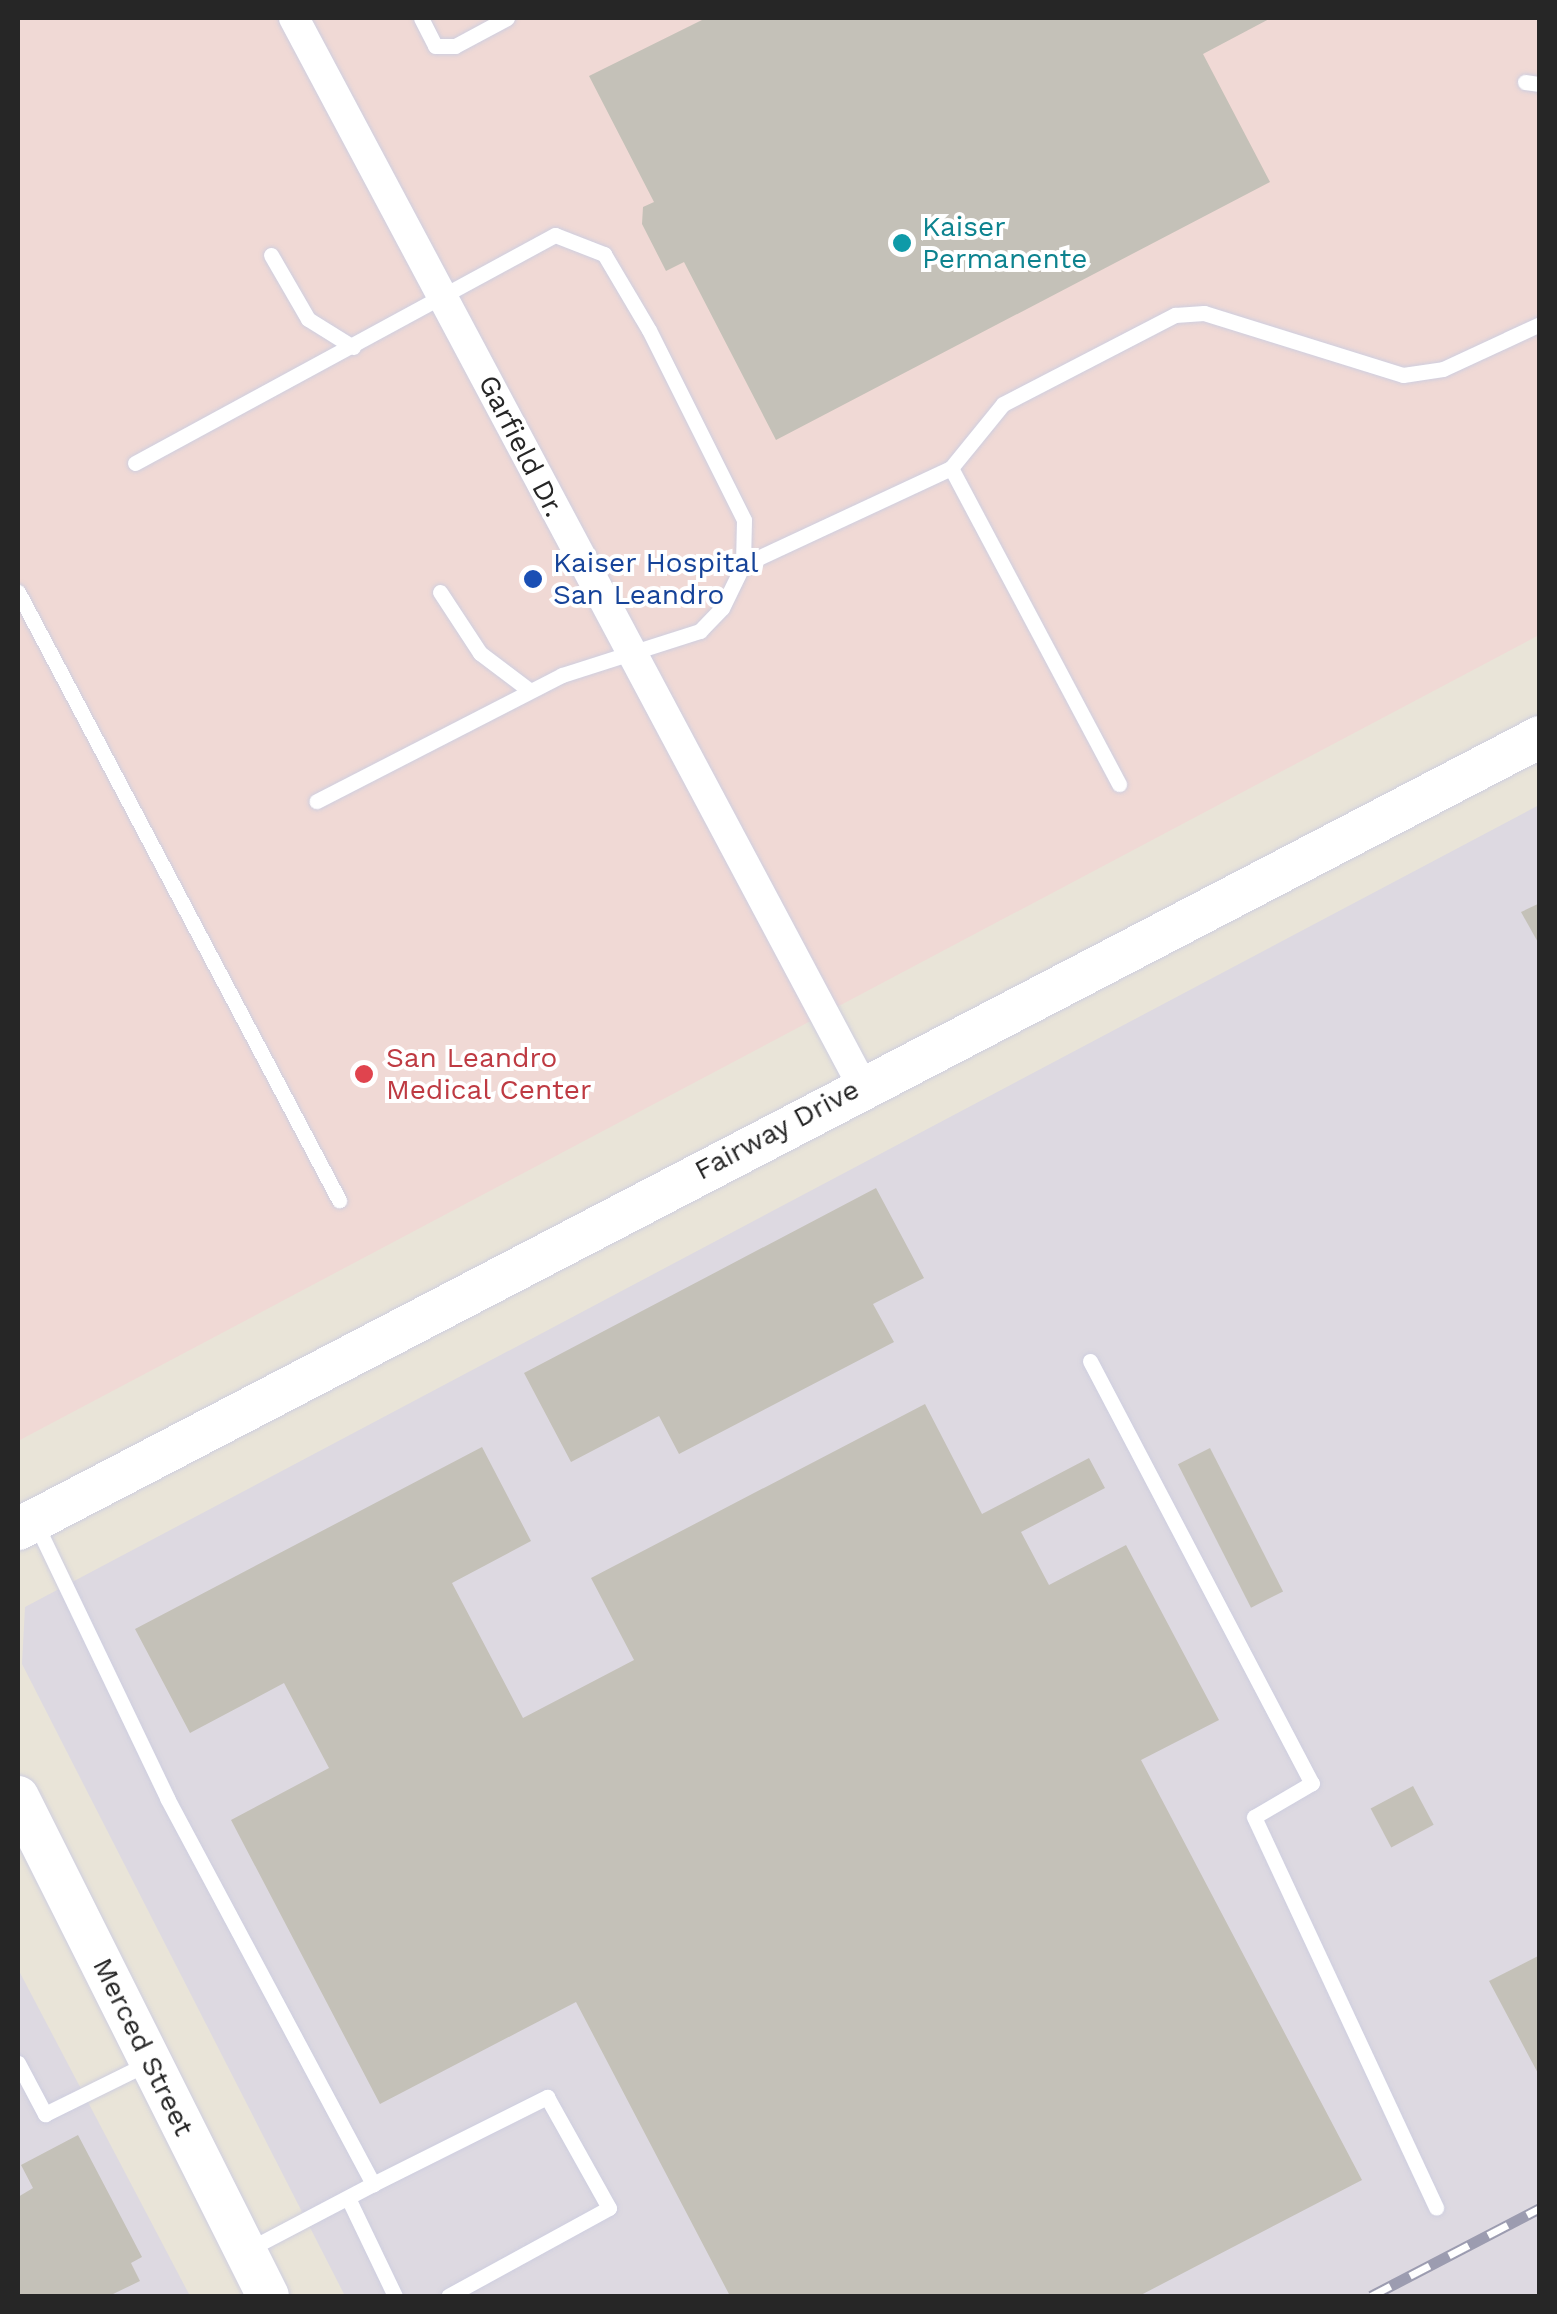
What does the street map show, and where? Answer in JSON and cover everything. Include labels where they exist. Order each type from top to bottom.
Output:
[{"type":"street","name":"Garfield Dr.","points":[[294,18],[444,295],[624,648],[862,1085]]},
{"type":"street","name":"Fairway Drive","points":[[26,1525],[862,1085],[1540,737]]},
{"type":"street","name":"Merced Street","points":[[18,1797],[246,2251],[263,2295]]},
{"type":"lane","points":[[421,18],[436,46],[455,46],[507,18]]},
{"type":"lane","points":[[134,462],[556,234],[604,254],[737,500],[743,565]]},
{"type":"lane","points":[[270,255],[308,318],[353,347]]},
{"type":"lane","points":[[317,801],[529,690],[624,648],[700,631],[743,565],[951,468],[1002,404],[1174,315],[1204,313],[1403,375],[1444,369],[1540,324]]},
{"type":"lane","points":[[951,468],[1118,784]]},
{"type":"lane","points":[[18,592],[339,1200]]},
{"type":"lane","points":[[440,592],[480,652],[529,690]]},
{"type":"lane","points":[[1090,1361],[1312,1783],[1254,1817],[1436,2208]]},
{"type":"lane","points":[[26,1525],[373,2184]]},
{"type":"lane","points":[[18,2063],[45,2114],[150,2062]]},
{"type":"lane","points":[[246,2251],[547,2097],[609,2208],[448,2296]]},
{"type":"lane","points":[[348,2198],[396,2296]]},
{"type":"shaded area","name":"San Leandro Medical Center","points":[[18,18],[1539,18],[1539,635],[18,1441]]},
{"type":"shaded area","points":[[1539,805],[1539,2296],[345,2296],[22,1664],[25,1607]]},
{"type":"shaded area","points":[[18,1969],[190,2296],[18,2296]]},
{"type":"building","name":"Kaiser Permanente","points":[[706,18],[1271,18],[1203,54],[1270,182],[776,440],[684,262],[666,271],[642,224],[643,207],[654,202],[589,76]]},
{"type":"building","points":[[1540,903],[1540,946],[1521,912]]},
{"type":"building","points":[[876,1188],[924,1278],[873,1304],[894,1342],[679,1454],[659,1416],[571,1462],[524,1373]]},
{"type":"building","points":[[925,1404],[982,1514],[1089,1458],[1105,1488],[1021,1532],[1049,1585],[1126,1545],[1219,1720],[1141,1760],[1362,2180],[1139,2296],[730,2296],[576,2002],[380,2104],[231,1820],[329,1768],[284,1683],[190,1733],[135,1629],[482,1447],[531,1541],[452,1583],[523,1718],[634,1660],[591,1578]]},
{"type":"building","points":[[1210,1448],[1283,1591],[1251,1608],[1178,1464]]},
{"type":"building","points":[[1413,1786],[1434,1825],[1391,1847],[1371,1809]]},
{"type":"building","points":[[1540,1955],[1540,2077],[1489,1981]]},
{"type":"building","points":[[78,2135],[142,2257],[131,2263],[140,2281],[109,2296],[18,2296],[18,2197],[33,2188],[21,2165]]},
{"type":"railway","points":[[1371,2296],[1540,2208]]},
{"type":"place","name":"Kaiser Permanente","points":[[902,243]]},
{"type":"place","name":"Kaiser Hospital San Leandro","points":[[533,579]]},
{"type":"place","name":"San Leandro Medical Center","points":[[364,1074]]}]
